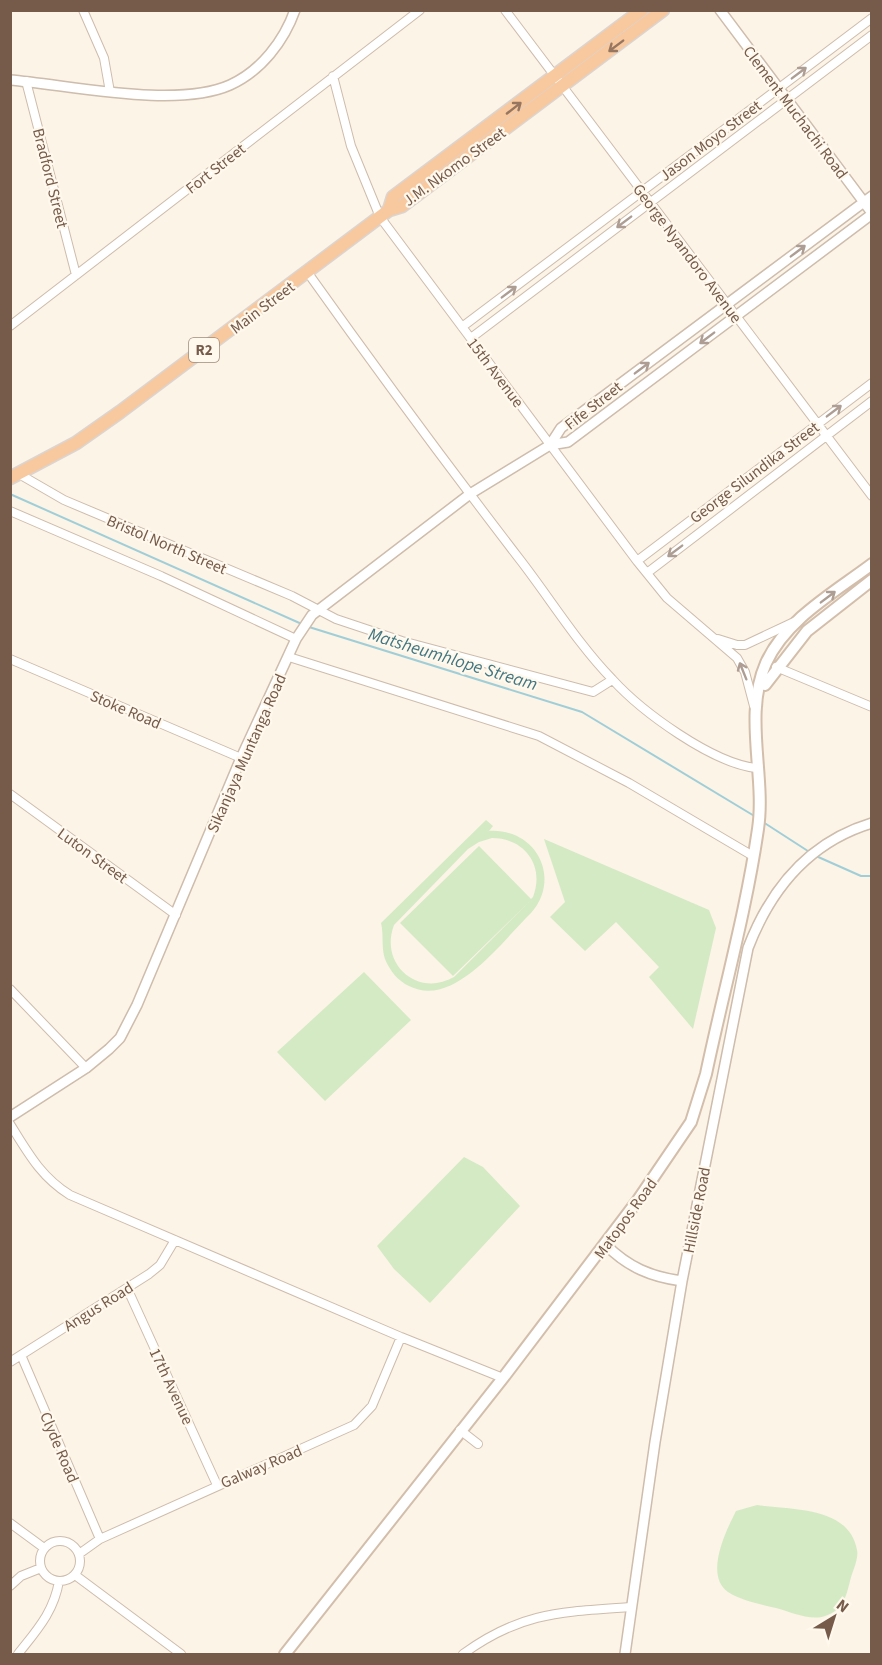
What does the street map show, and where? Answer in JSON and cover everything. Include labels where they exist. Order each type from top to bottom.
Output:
[{"type":"highway","name":"J.M. Nkomo Street","points":[[385,214],[402,206],[558,81],[642,10]]},
{"type":"highway","name":"J.M. Nkomo Street","points":[[558,81],[663,10]]},
{"type":"highway","name":"Main Street","points":[[13,477],[76,443],[385,214]]},
{"type":"main road","name":"Matopos Road","points":[[286,1654],[606,1245],[684,1136],[696,1110],[758,828],[760,810],[756,768],[757,717],[759,693],[766,663],[780,641],[798,620],[872,564]]},
{"type":"main road","points":[[759,693],[776,667],[807,631],[872,580]]},
{"type":"street","points":[[83,10],[104,58],[110,92]]},
{"type":"street","points":[[10,80],[110,92],[183,94],[206,92],[229,86],[262,63],[282,38],[295,10]]},
{"type":"street","name":"Fort Street","points":[[10,326],[420,10]]},
{"type":"street","name":"George Nyandoro Avenue","points":[[505,10],[872,496]]},
{"type":"street","name":"Clement Muchachi Road","points":[[720,10],[778,89],[867,199],[872,214]]},
{"type":"street","name":"Jason Moyo Street","points":[[462,327],[872,18]]},
{"type":"street","name":"Jason Moyo Street","points":[[471,338],[872,35]]},
{"type":"street","name":"15th Avenue","points":[[333,76],[351,146],[385,214],[462,327],[637,561],[667,598],[737,657],[745,672],[757,717]]},
{"type":"street","name":"Bradford Street","points":[[26,81],[76,275]]},
{"type":"street","name":"Fife Street","points":[[550,446],[561,428],[867,199]]},
{"type":"street","name":"Fife Street","points":[[550,446],[568,442],[872,214]]},
{"type":"street","points":[[308,273],[470,494],[612,680],[701,748],[731,764],[756,768]]},
{"type":"street","name":"George Silundika Street","points":[[637,561],[872,382]]},
{"type":"street","name":"George Silundika Street","points":[[647,573],[872,401]]},
{"type":"street","name":"Sikanjaya Muntanga Road","points":[[10,1118],[86,1068],[120,1038],[176,915],[241,758],[298,636],[315,612],[470,494],[550,446]]},
{"type":"street","name":"Bristol North Street","points":[[13,477],[292,596],[315,612],[402,640],[593,692],[612,680]]},
{"type":"street","points":[[10,511],[298,636]]},
{"type":"street","name":"15th Avenue","points":[[711,636],[736,645],[745,645],[798,620]]},
{"type":"street","points":[[289,657],[539,736],[629,783],[753,856]]},
{"type":"street","name":"Stoke Road","points":[[10,659],[241,758]]},
{"type":"street","points":[[776,667],[872,706]]},
{"type":"street","name":"Luton Street","points":[[10,794],[176,915]]},
{"type":"street","name":"Hillside Road","points":[[625,1654],[630,1607],[682,1281],[748,948],[772,898],[797,865],[818,848],[872,824]]},
{"type":"street","points":[[10,989],[86,1068]]},
{"type":"street","points":[[10,1124],[38,1169],[59,1188],[401,1337],[503,1378]]},
{"type":"street","name":"Angus Road","points":[[10,1362],[160,1265],[176,1240]]},
{"type":"street","points":[[606,1245],[638,1270],[660,1278],[682,1281]]},
{"type":"street","points":[[127,1288],[218,1485]]},
{"type":"street","name":"Galway Road","points":[[79,1554],[100,1539],[342,1432],[359,1421],[372,1406],[401,1337]]},
{"type":"street","name":"Clyde Road","points":[[21,1355],[100,1539]]},
{"type":"street","points":[[460,1430],[478,1443]]},
{"type":"street","points":[[10,1523],[44,1548]]},
{"type":"street","points":[[60,1541],[72,1545],[79,1554],[80,1565],[75,1575],[59,1581],[48,1577],[41,1568],[40,1557],[44,1548],[60,1541]]},
{"type":"street","points":[[10,1586],[21,1576],[41,1568]]},
{"type":"street","points":[[75,1575],[180,1654]]},
{"type":"street","points":[[18,1654],[49,1614],[56,1600],[59,1581]]},
{"type":"street","points":[[463,1654],[501,1629],[528,1618],[630,1607]]},
{"type":"green space","points":[[486,820],[493,826],[489,831],[506,832],[531,846],[544,871],[544,885],[540,899],[531,913],[476,969],[443,988],[426,991],[409,986],[395,975],[384,954],[381,923]],"holes":[[[492,838],[504,839],[523,848],[534,865],[536,886],[531,899],[479,846],[400,923],[453,976],[531,900],[454,977],[440,982],[427,983],[405,974],[392,953],[391,939],[394,925],[468,849]]]},
{"type":"green space","points":[[544,839],[709,910],[716,928],[693,1029],[649,977],[659,967],[616,922],[585,951],[550,917],[565,902]]},
{"type":"green space","points":[[364,972],[411,1020],[325,1101],[277,1052]]},
{"type":"green space","points":[[464,1157],[483,1167],[520,1206],[430,1303],[394,1269],[377,1246]]},
{"type":"green space","points":[[757,1505],[817,1513],[843,1525],[852,1536],[857,1550],[856,1561],[840,1607],[825,1616],[800,1615],[739,1598],[728,1592],[721,1584],[717,1564],[727,1530],[736,1511]]},
{"type":"waterway","name":"Matsheumhlope Stream","points":[[10,494],[304,625]]},
{"type":"waterway","name":"Matsheumhlope Stream","points":[[309,627],[582,712],[756,817]]},
{"type":"waterway","name":"Matsheumhlope Stream","points":[[763,822],[811,853]]},
{"type":"waterway","name":"Matsheumhlope Stream","points":[[816,856],[861,876],[872,876]]}]
